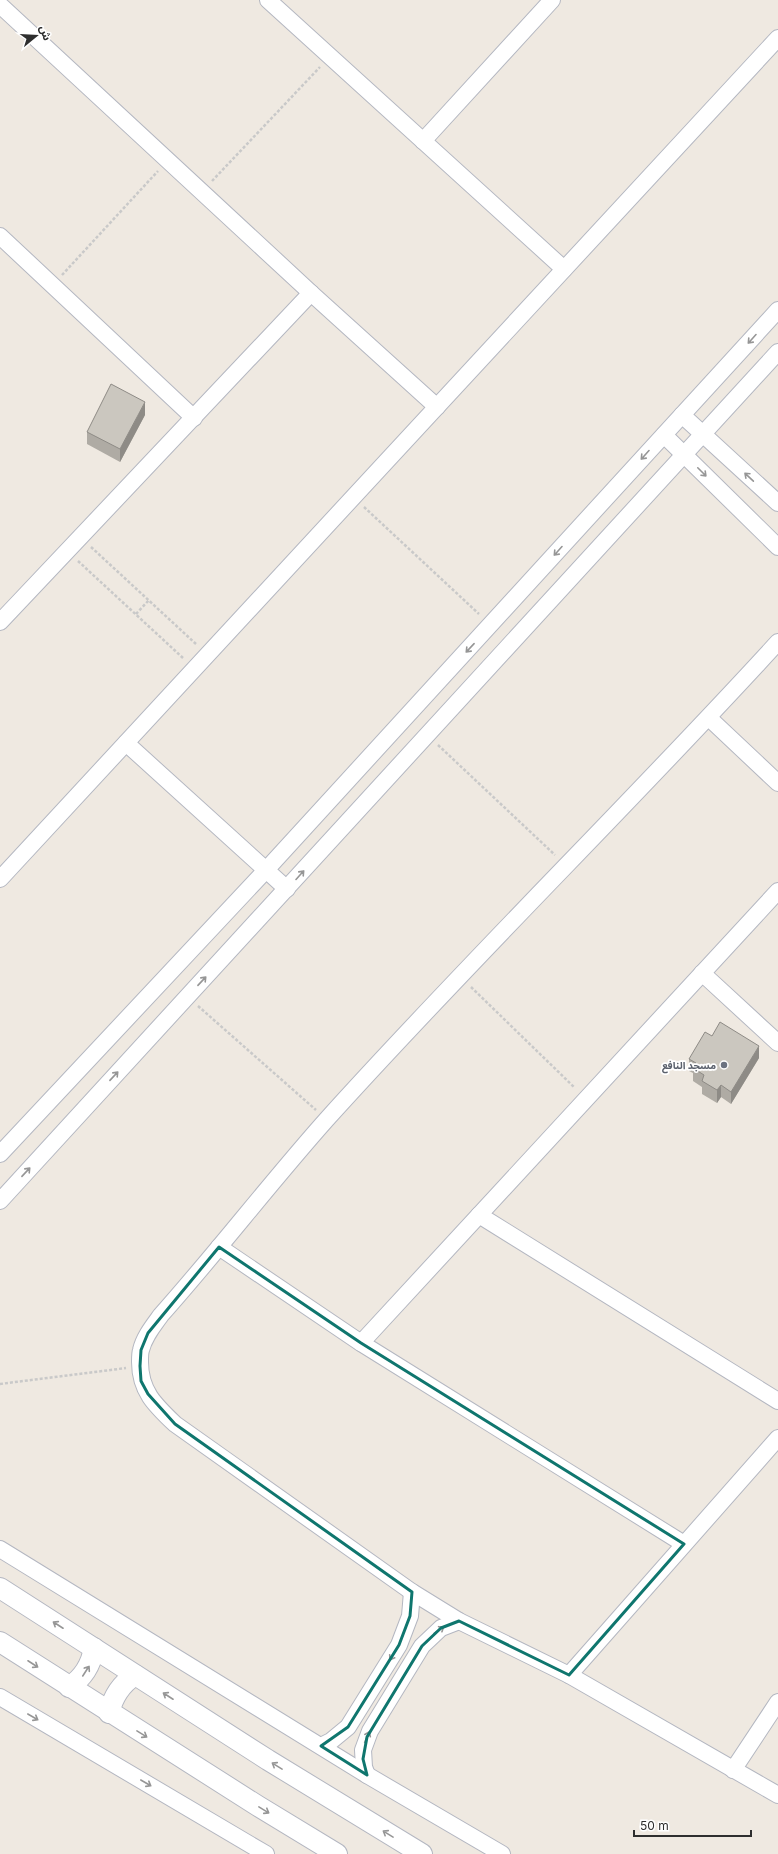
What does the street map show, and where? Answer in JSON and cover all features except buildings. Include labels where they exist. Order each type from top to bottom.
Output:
[{"type":"street","points":[[268,0],[564,269]]},
{"type":"street","points":[[423,141],[552,0]]},
{"type":"street","points":[[0,5],[311,294],[437,407]]},
{"type":"street","points":[[0,879],[778,38]]},
{"type":"street","points":[[1,237],[194,418]]},
{"type":"street","points":[[0,622],[311,294]]},
{"type":"street","points":[[0,1154],[266,870],[778,310]]},
{"type":"street","points":[[0,1201],[428,735],[702,433],[778,352]]},
{"type":"street","points":[[682,415],[778,503]]},
{"type":"street","points":[[664,435],[778,547]]},
{"type":"street","points":[[778,642],[709,718],[566,865],[327,1120],[161,1315],[148,1333],[141,1350],[140,1366],[141,1381],[148,1394],[162,1412],[175,1424],[412,1592],[459,1621],[569,1675],[778,1795]]},
{"type":"street","points":[[709,718],[778,783]]},
{"type":"street","points":[[126,743],[266,870],[288,888]]},
{"type":"street","points":[[361,1343],[778,891]]},
{"type":"street","points":[[702,973],[778,1043]]},
{"type":"street","points":[[479,1215],[778,1400]]},
{"type":"street","points":[[219,1248],[361,1343],[684,1544]]},
{"type":"street","points":[[569,1675],[778,1438]]},
{"type":"street","points":[[0,1549],[367,1775],[502,1854]]},
{"type":"street","points":[[0,1588],[268,1760],[422,1854]]},
{"type":"street","points":[[321,1746],[336,1738],[348,1727],[399,1645],[410,1616],[412,1592]]},
{"type":"street","points":[[367,1775],[363,1763],[363,1750],[370,1731],[422,1646],[441,1628],[459,1621]]},
{"type":"street","points":[[0,1642],[109,1713],[337,1854]]},
{"type":"street","points":[[69,1687],[82,1677],[86,1671],[90,1664],[94,1648]]},
{"type":"street","points":[[109,1713],[114,1697],[122,1684],[135,1674]]},
{"type":"street","points":[[0,1697],[266,1854]]},
{"type":"street","points":[[733,1770],[778,1702]]},
{"type":"path","points":[[202,192],[330,56]]},
{"type":"path","points":[[53,285],[168,161]]},
{"type":"path","points":[[353,497],[491,625]]},
{"type":"path","points":[[80,538],[208,654]]},
{"type":"path","points":[[67,551],[194,669]]},
{"type":"path","points":[[136,614],[149,600]]},
{"type":"path","points":[[428,735],[566,865]]},
{"type":"path","points":[[460,977],[586,1099]]},
{"type":"path","points":[[188,997],[327,1120]]},
{"type":"path","points":[[0,1384],[140,1366]]},
{"type":"highlighted area","points":[[219,1247],[361,1343],[684,1544],[569,1675],[459,1621],[441,1628],[422,1646],[367,1737],[363,1759],[367,1775],[321,1746],[348,1727],[399,1645],[410,1616],[412,1592],[175,1424],[148,1394],[141,1381],[140,1366],[141,1350],[148,1333]]},
{"type":"place","name":"مسجد النافع","points":[[724,1065]]}]
